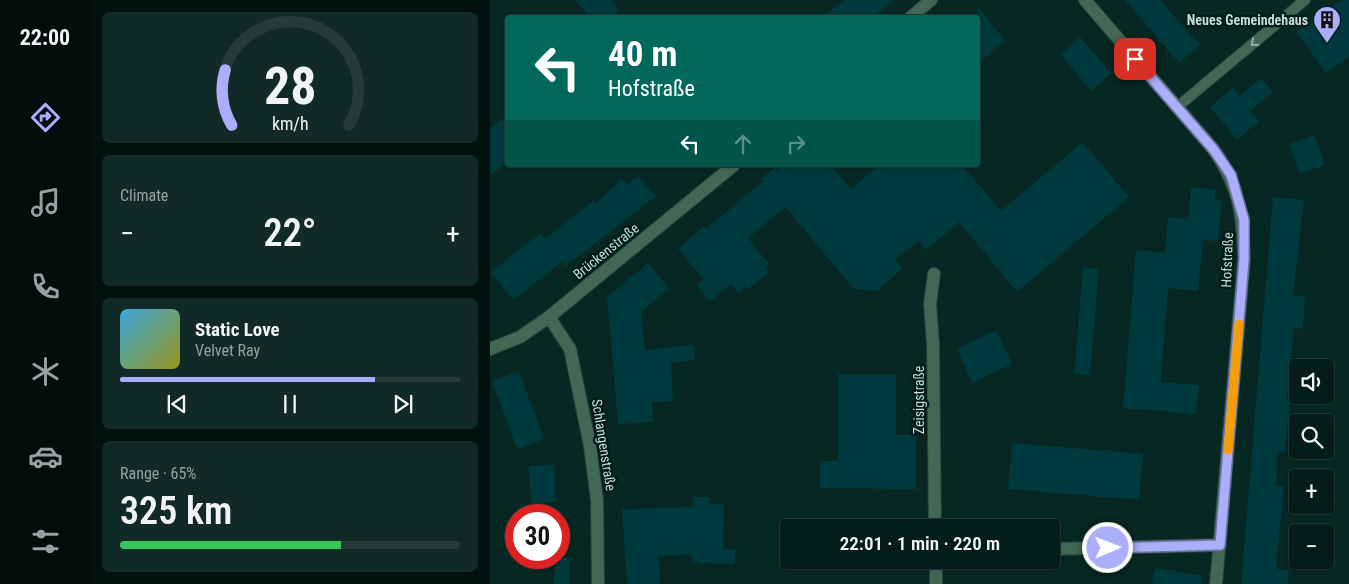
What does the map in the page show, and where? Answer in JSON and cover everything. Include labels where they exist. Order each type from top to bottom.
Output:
[{"type":"street","points":[[914,15],[931,0]]},
{"type":"street","name":"Hofstraße","points":[[1085,0],[1214,150],[1231,175],[1244,220],[1244,260],[1216,584]]},
{"type":"street","name":"Brückenstraße","points":[[490,349],[520,337],[549,317],[732,167]]},
{"type":"street","name":"Zeisigstraße","points":[[934,274],[930,304],[933,344],[935,519]]},
{"type":"street","name":"Schlangenstraße","points":[[549,317],[570,349],[590,446],[597,500],[598,584]]},
{"type":"street","points":[[1060,549],[1220,545]]},
{"type":"street","points":[[936,569],[936,584]]},
{"type":"lane","points":[[1176,108],[1304,0]]},
{"type":"building","points":[[575,0],[611,0],[619,9],[613,15],[588,15]]},
{"type":"building","points":[[843,0],[893,0],[876,15],[826,15]]},
{"type":"building","points":[[1125,0],[1160,0],[1200,45],[1179,63]]},
{"type":"building","name":"Neues Gemeindehaus","points":[[1341,0],[1349,0],[1349,57],[1326,73],[1296,32]]},
{"type":"building","points":[[978,7],[1005,40],[980,62],[980,15],[978,15]]},
{"type":"building","points":[[1080,37],[1111,73],[1091,91],[1060,54]]},
{"type":"building","points":[[1261,78],[1273,92],[1250,111],[1259,121],[1237,140],[1210,107],[1233,87],[1240,96]]},
{"type":"building","points":[[505,117],[505,164],[490,175],[490,128]]},
{"type":"building","points":[[1314,135],[1325,165],[1300,174],[1289,144]]},
{"type":"building","points":[[1083,142],[1129,197],[1017,292],[959,222],[926,250],[918,241],[895,260],[902,269],[877,291],[854,289],[785,207],[748,238],[769,264],[766,267],[769,272],[748,290],[745,286],[738,293],[731,284],[710,301],[696,285],[703,279],[678,249],[704,226],[706,229],[763,181],[761,179],[776,167],[833,167],[851,189],[877,167],[964,167],[1001,211]]},
{"type":"building","points":[[638,176],[656,196],[566,266],[562,262],[513,300],[491,272],[540,233],[545,239],[593,201],[595,204],[622,179],[627,185]]},
{"type":"building","points":[[1191,187],[1216,189],[1215,200],[1222,201],[1218,241],[1203,240],[1198,291],[1168,288],[1161,382],[1199,385],[1196,414],[1123,408],[1136,250],[1165,253],[1168,217],[1188,219]]},
{"type":"building","points":[[1273,197],[1304,200],[1293,295],[1305,296],[1303,329],[1294,328],[1291,359],[1289,359],[1287,401],[1290,404],[1285,452],[1278,451],[1276,485],[1284,486],[1276,569],[1289,570],[1288,584],[1241,584]]},
{"type":"building","points":[[648,263],[669,288],[641,312],[645,350],[693,345],[695,360],[671,363],[673,401],[652,402],[653,422],[618,424],[607,297]]},
{"type":"building","points":[[1083,267],[1099,269],[1090,375],[1074,374]]},
{"type":"building","points":[[996,330],[1012,364],[972,383],[957,349]]},
{"type":"building","points":[[519,371],[544,439],[517,449],[492,381]]},
{"type":"building","points":[[838,374],[896,374],[896,435],[916,435],[916,489],[820,488],[820,461],[838,461]]},
{"type":"building","points":[[1012,443],[1143,454],[1139,500],[1008,489]]},
{"type":"building","points":[[554,465],[556,502],[531,504],[529,466]]},
{"type":"building","points":[[693,497],[710,497],[710,504],[724,504],[723,549],[735,549],[735,564],[692,563],[692,555],[659,556],[660,584],[627,584],[622,509],[693,507]]},
{"type":"building","points":[[1155,568],[1201,576],[1201,584],[1152,584]]},
{"type":"building","points":[[555,569],[570,569],[570,584],[553,584]]},
{"type":"slow traffic","points":[[1228,450],[1239,324]]},
{"type":"place","name":"Neues Gemeindehaus","points":[[1327,44]]},
{"type":"route","points":[[1108,548],[1220,545],[1244,260],[1244,220],[1231,175],[1214,150],[1135,59]]}]
